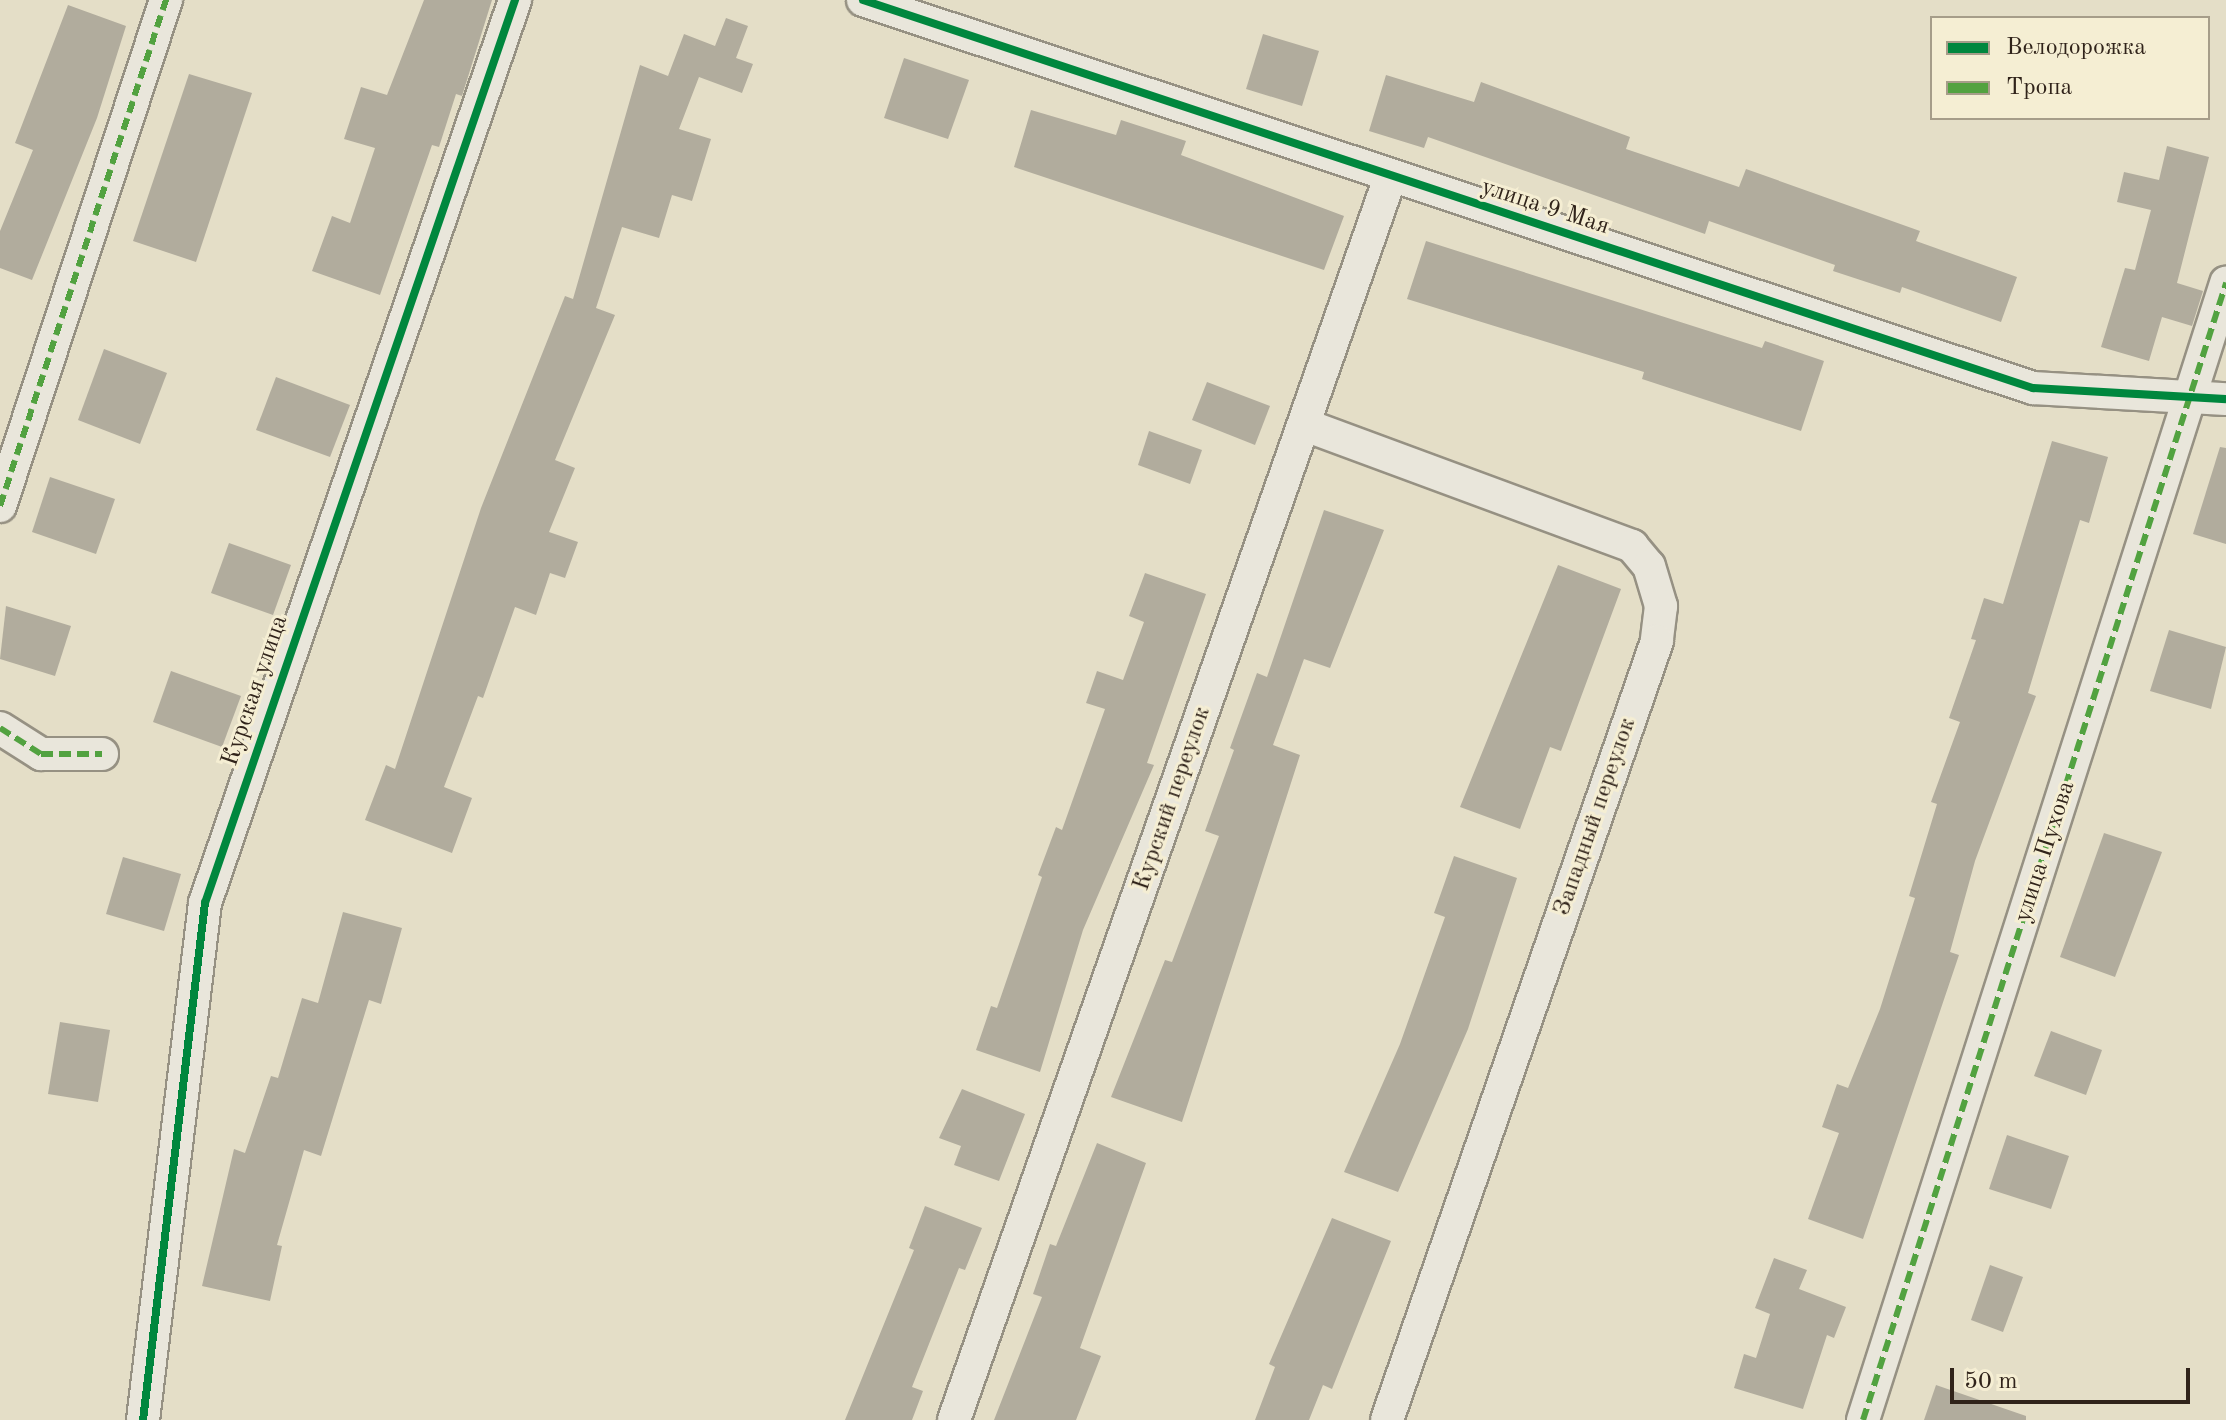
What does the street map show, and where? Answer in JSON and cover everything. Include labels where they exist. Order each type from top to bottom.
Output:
[{"type":"street","points":[[0,506],[166,0]]},
{"type":"street","name":"Курская улица","points":[[143,1420],[205,903],[515,0]]},
{"type":"street","name":"улица 9 Мая","points":[[863,0],[1390,178],[2033,388],[2226,399]]},
{"type":"street","name":"Курский переулок","points":[[954,1420],[1390,178]]},
{"type":"street","name":"улица Пухова","points":[[1863,1420],[2226,283]]},
{"type":"street","name":"Западный переулок","points":[[1305,425],[1632,546],[1649,566],[1661,606],[1654,650],[1387,1420]]},
{"type":"street","points":[[0,728],[41,754],[102,754]]},
{"type":"building","points":[[424,0],[492,0],[462,96],[456,94],[439,147],[432,145],[380,295],[312,271],[332,216],[350,223],[375,148],[344,139],[361,87],[387,95]]},
{"type":"building","points":[[68,5],[126,26],[97,118],[32,280],[0,268],[0,231],[33,150],[15,143]]},
{"type":"building","points":[[726,18],[748,26],[736,58],[753,64],[742,93],[699,77],[679,129],[711,139],[692,201],[672,195],[659,238],[622,227],[596,308],[615,315],[555,460],[575,468],[549,532],[578,542],[565,578],[550,573],[536,615],[515,607],[483,698],[478,696],[444,787],[472,798],[452,853],[365,820],[386,765],[395,769],[481,508],[565,296],[573,299],[640,65],[668,76],[684,34],[715,46]]},
{"type":"building","points":[[1263,34],[1319,51],[1302,106],[1246,89]]},
{"type":"building","points":[[904,58],[969,80],[948,139],[884,118]]},
{"type":"building","points":[[189,74],[252,93],[196,262],[133,241]]},
{"type":"building","points":[[1386,75],[1474,102],[1481,82],[1630,137],[1626,149],[1739,187],[1746,169],[1920,231],[1916,241],[2017,277],[2001,322],[1902,287],[1900,293],[1833,271],[1835,265],[1709,221],[1705,234],[1428,137],[1424,148],[1369,131]]},
{"type":"building","points":[[1031,110],[1116,135],[1121,120],[1186,141],[1181,155],[1344,216],[1324,270],[1014,167]]},
{"type":"building","points":[[2167,146],[2209,157],[2177,283],[2203,291],[2192,326],[2162,317],[2149,361],[2101,347],[2125,268],[2135,270],[2151,210],[2117,202],[2124,172],[2159,180]]},
{"type":"building","points":[[1426,241],[1762,348],[1765,341],[1824,361],[1801,431],[1642,379],[1644,372],[1407,299]]},
{"type":"building","points":[[104,349],[167,373],[140,444],[78,420]]},
{"type":"building","points":[[276,377],[350,405],[330,457],[256,430]]},
{"type":"building","points":[[1207,382],[1270,406],[1255,445],[1192,420]]},
{"type":"building","points":[[1149,431],[1202,450],[1190,484],[1138,465]]},
{"type":"building","points":[[2052,441],[2108,457],[2089,523],[2080,520],[2028,693],[2036,696],[1975,861],[1950,952],[1959,955],[1863,1239],[1808,1219],[1839,1133],[1822,1127],[1837,1084],[1848,1088],[1880,1009],[1915,898],[1909,896],[1937,804],[1931,802],[1960,722],[1949,718],[1976,640],[1971,639],[1984,598],[2003,604]]},
{"type":"building","points":[[2220,447],[2226,448],[2226,544],[2193,534]]},
{"type":"building","points":[[50,477],[115,499],[96,554],[32,532]]},
{"type":"building","points":[[1324,510],[1384,530],[1330,668],[1304,659],[1273,745],[1300,755],[1182,1122],[1111,1097],[1165,960],[1172,962],[1219,836],[1205,831],[1234,750],[1230,748],[1257,673],[1267,677]]},
{"type":"building","points":[[229,543],[291,565],[273,615],[211,593]]},
{"type":"building","points":[[1558,565],[1621,589],[1561,751],[1550,747],[1520,829],[1460,807]]},
{"type":"building","points":[[1145,573],[1206,594],[1147,763],[1154,765],[1083,930],[1040,1072],[976,1050],[991,1006],[997,1008],[1042,877],[1038,875],[1056,827],[1062,830],[1105,709],[1086,703],[1097,671],[1123,680],[1144,622],[1129,616]]},
{"type":"building","points":[[6,606],[71,626],[55,676],[0,659]]},
{"type":"building","points":[[2169,630],[2226,647],[2211,709],[2150,691]]},
{"type":"building","points":[[171,671],[241,696],[222,747],[153,722]]},
{"type":"building","points":[[2104,833],[2162,852],[2115,977],[2060,957]]},
{"type":"building","points":[[1454,856],[1517,878],[1468,1029],[1398,1192],[1344,1172],[1400,1044],[1445,917],[1434,913]]},
{"type":"building","points":[[123,857],[181,874],[164,931],[106,914]]},
{"type":"building","points":[[343,912],[402,928],[381,1004],[369,1000],[321,1156],[304,1150],[277,1245],[282,1246],[270,1301],[202,1286],[234,1149],[245,1153],[271,1076],[278,1078],[302,998],[318,1003]]},
{"type":"building","points":[[60,1022],[110,1030],[98,1102],[48,1094]]},
{"type":"building","points":[[2051,1031],[2102,1050],[2086,1095],[2034,1076]]},
{"type":"building","points":[[962,1089],[1025,1114],[999,1181],[954,1165],[961,1146],[939,1138]]},
{"type":"building","points":[[2007,1135],[2069,1156],[2051,1209],[1989,1189]]},
{"type":"building","points":[[1097,1143],[1146,1163],[1080,1348],[1101,1356],[1076,1420],[994,1420],[1042,1297],[1033,1294],[1050,1244],[1056,1246]]},
{"type":"building","points":[[925,1206],[982,1228],[965,1270],[959,1268],[912,1387],[923,1391],[912,1420],[845,1420],[914,1250],[909,1248]]},
{"type":"building","points":[[1332,1218],[1391,1241],[1332,1389],[1323,1385],[1309,1420],[1255,1420],[1275,1367],[1269,1364]]},
{"type":"building","points":[[1774,1258],[1807,1270],[1799,1289],[1846,1307],[1834,1338],[1827,1335],[1803,1409],[1734,1388],[1744,1354],[1756,1358],[1770,1314],[1755,1308]]},
{"type":"building","points":[[1990,1265],[2023,1277],[2003,1332],[1971,1320]]},
{"type":"building","points":[[1936,1385],[2026,1416],[2026,1420],[1924,1420]]},
{"type":"marked path","points":[[0,506],[166,0]]},
{"type":"marked path","points":[[1863,1420],[2226,283]]},
{"type":"marked path","points":[[0,728],[41,754],[102,754]]},
{"type":"cycle path","points":[[143,1420],[205,903],[515,0]]},
{"type":"cycle path","points":[[863,0],[2033,388],[2226,399]]}]
